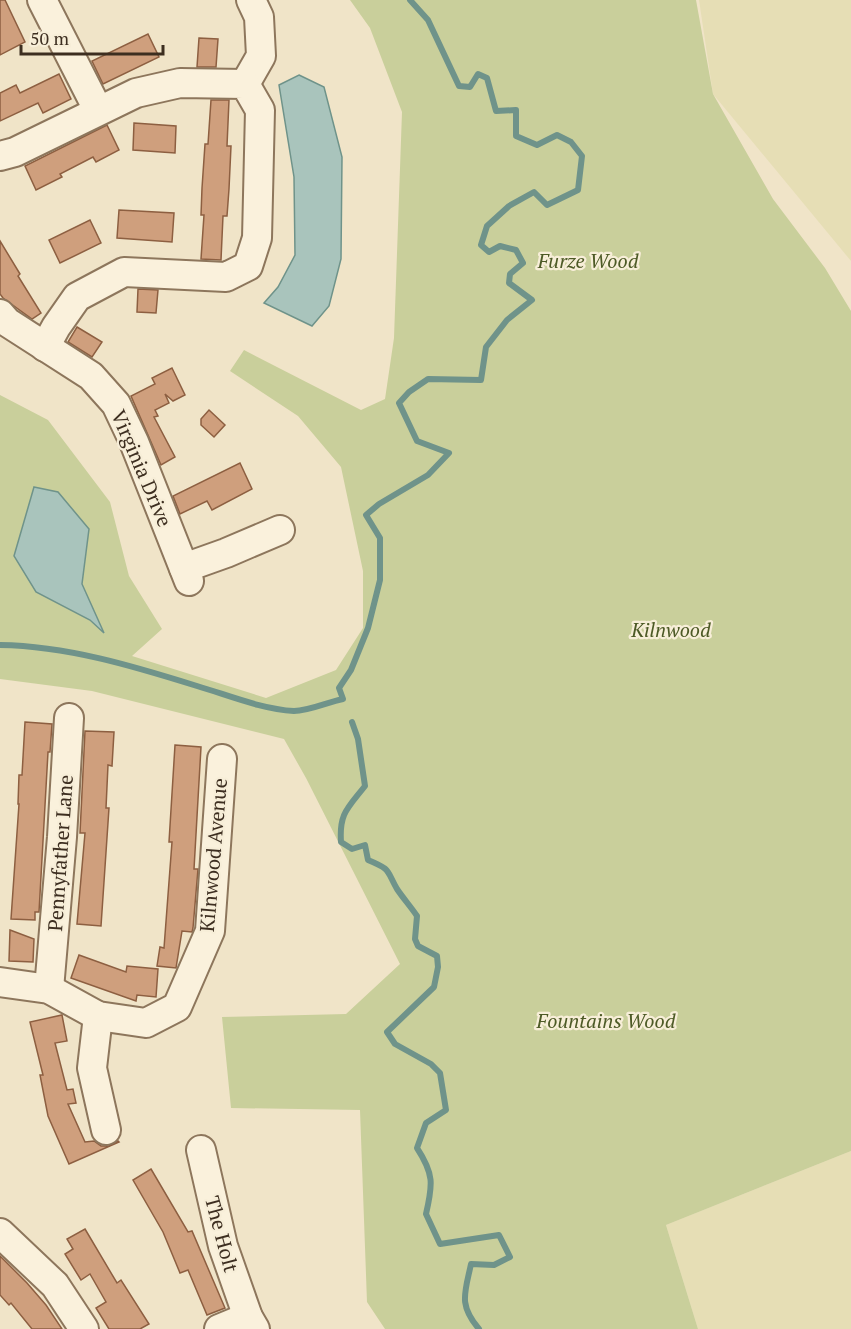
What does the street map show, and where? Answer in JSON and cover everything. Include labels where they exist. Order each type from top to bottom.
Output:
[{"type":"street","points":[[42,0],[98,110]]},
{"type":"street","points":[[245,84],[261,56],[259,17],[251,0]]},
{"type":"street","points":[[0,156],[15,152],[136,93],[180,83],[245,84]]},
{"type":"street","points":[[45,347],[77,297],[124,272],[226,278],[248,266],[258,238],[260,110],[245,84]]},
{"type":"street","name":"Virginia Drive","points":[[0,314],[7,322],[91,376],[116,404],[134,442],[186,574],[226,553],[280,530]]},
{"type":"street","name":"Pennyfather Lane","points":[[49,988],[62,837],[69,718]]},
{"type":"street","name":"Kilnwood Avenue","points":[[0,982],[49,988],[98,1016],[146,1023],[177,1006],[210,931],[222,759]]},
{"type":"street","points":[[98,1016],[92,1068],[106,1130]]},
{"type":"street","name":"The Holt","points":[[201,1150],[223,1246],[251,1323],[219,1329]]},
{"type":"street","points":[[0,1233],[55,1285],[84,1329]]},
{"type":"shaded area","points":[[699,0],[851,0],[851,261],[713,94]]},
{"type":"shaded area","points":[[851,1151],[851,1329],[698,1329],[666,1225]]},
{"type":"green space","points":[[350,0],[696,0],[713,94],[773,199],[825,268],[851,311],[851,1151],[666,1225],[698,1329],[385,1329],[367,1302],[360,1110],[231,1108],[222,1017],[346,1014],[400,964],[284,739],[92,691],[0,679],[0,395],[48,420],[110,502],[129,576],[162,629],[132,656],[266,698],[336,670],[363,628],[363,571],[341,467],[298,416],[230,371],[244,350],[361,410],[385,399],[394,338],[402,112],[370,28]],"holes":[[[89,529],[82,584],[103,631],[90,620],[36,592]]]},
{"type":"water","points":[[299,75],[324,87],[342,157],[341,259],[329,306],[312,326],[264,303],[278,287],[295,255],[294,177],[279,85]]},
{"type":"water","points":[[34,487],[58,492],[89,529],[82,584],[104,633],[90,620],[36,592],[14,556]]},
{"type":"building","points":[[0,0],[5,0],[25,42],[0,55]]},
{"type":"building","points":[[148,34],[159,57],[103,84],[92,61]]},
{"type":"building","points":[[199,38],[218,39],[216,67],[197,67]]},
{"type":"building","points":[[59,74],[71,99],[43,113],[38,103],[0,121],[0,93],[16,85],[20,93]]},
{"type":"building","points":[[211,100],[229,100],[227,146],[231,146],[229,189],[227,216],[223,216],[221,260],[201,259],[204,215],[201,215],[202,188]]},
{"type":"building","points":[[134,123],[176,126],[175,153],[133,150]]},
{"type":"building","points":[[107,125],[119,150],[96,162],[93,157],[60,174],[62,177],[36,190],[25,166]]},
{"type":"building","points":[[119,210],[174,213],[172,242],[117,238]]},
{"type":"building","points":[[90,220],[101,243],[60,263],[49,240]]},
{"type":"building","points":[[0,241],[41,313],[32,319],[0,294]]},
{"type":"building","points":[[138,289],[158,290],[156,313],[137,312]]},
{"type":"building","points":[[77,327],[102,342],[92,357],[68,342]]},
{"type":"building","points":[[172,368],[185,395],[173,401],[165,394],[169,403],[155,410],[158,416],[154,417],[175,457],[161,465],[131,396],[155,384],[152,378]]},
{"type":"building","points":[[209,410],[225,425],[214,437],[201,425],[201,419]]},
{"type":"building","points":[[240,463],[252,489],[212,510],[207,501],[180,514],[173,496]]},
{"type":"building","points":[[25,722],[52,724],[50,752],[48,752],[39,912],[35,912],[35,920],[11,919],[19,775],[22,775]]},
{"type":"building","points":[[85,731],[114,732],[112,766],[108,765],[106,808],[109,808],[101,926],[77,924],[85,833],[80,833]]},
{"type":"building","points":[[175,745],[201,747],[194,869],[198,869],[193,928],[192,932],[182,931],[176,968],[157,966],[160,947],[164,948],[172,842],[169,842]]},
{"type":"building","points":[[10,930],[34,939],[33,962],[9,961]]},
{"type":"building","points":[[79,955],[126,972],[127,966],[158,969],[156,997],[137,995],[136,1001],[71,978]]},
{"type":"building","points":[[62,1015],[67,1041],[55,1043],[67,1090],[73,1089],[76,1103],[68,1104],[85,1142],[94,1141],[101,1146],[109,1146],[119,1142],[69,1164],[48,1116],[40,1075],[43,1075],[30,1022]]},
{"type":"building","points":[[151,1169],[188,1232],[192,1231],[225,1308],[207,1315],[188,1270],[180,1273],[163,1232],[133,1180]]},
{"type":"building","points":[[85,1229],[117,1283],[121,1280],[149,1324],[140,1329],[109,1329],[96,1308],[106,1302],[90,1274],[81,1280],[65,1254],[73,1249],[67,1239]]},
{"type":"building","points":[[0,1256],[46,1305],[62,1329],[32,1329],[11,1303],[9,1305],[0,1295]]},
{"type":"waterway","points":[[0,645],[50,649],[100,658],[257,705],[282,710],[306,710],[343,699],[339,688],[351,670],[368,628],[380,580],[380,538],[366,515],[379,504],[428,475],[449,453],[417,441],[399,403],[409,392],[428,379],[481,380],[486,347],[507,320],[532,300],[509,283],[510,274],[523,263],[516,250],[500,246],[489,252],[481,245],[487,226],[509,206],[534,192],[547,205],[578,190],[582,156],[571,142],[557,135],[537,145],[516,136],[516,110],[496,111],[487,78],[478,74],[470,87],[459,86],[428,20],[410,0]]},
{"type":"waterway","points":[[352,722],[358,739],[365,786],[343,817],[341,842],[352,849],[365,845],[368,860],[387,871],[417,916],[415,939],[418,946],[437,956],[438,967],[434,987],[387,1032],[395,1044],[431,1064],[440,1073],[446,1110],[426,1123],[417,1148],[429,1172],[431,1187],[426,1214],[440,1244],[499,1235],[510,1257],[494,1265],[471,1264],[465,1298],[468,1312],[479,1329]]},
{"type":"park label","name":"Furze Wood","points":[[588,260]]},
{"type":"park label","name":"Kilnwood","points":[[671,629]]},
{"type":"park label","name":"Fountains Wood","points":[[606,1020]]}]
